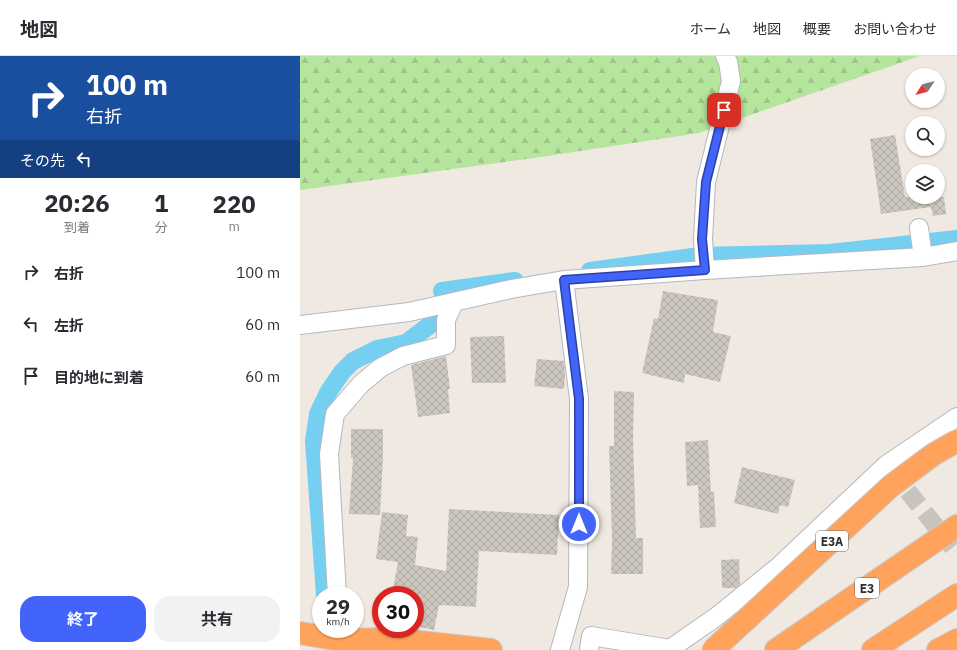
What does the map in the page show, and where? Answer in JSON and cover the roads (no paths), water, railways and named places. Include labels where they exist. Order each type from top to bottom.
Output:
[{"type":"highway","name":"E3A","points":[[713,650],[891,486],[934,454],[957,441]]},
{"type":"highway","name":"E3","points":[[776,650],[957,526]]},
{"type":"highway","points":[[873,650],[957,595]]},
{"type":"highway","points":[[300,633],[340,640],[392,639],[491,650]]},
{"type":"highway","points":[[938,650],[957,640]]},
{"type":"street","points":[[705,270],[702,239],[706,182],[731,81],[728,62],[725,56]]},
{"type":"street","points":[[919,228],[923,257]]},
{"type":"street","points":[[300,325],[409,312],[511,289],[564,280],[923,257],[957,251]]},
{"type":"street","points":[[560,650],[578,587],[579,399],[564,280]]},
{"type":"street","points":[[336,586],[329,454],[335,414],[361,384],[380,368],[402,356],[446,345],[446,320],[454,302]]},
{"type":"street","points":[[589,650],[591,636],[670,649],[716,617],[778,567],[886,465],[957,417]]},
{"type":"waterway","points":[[590,271],[700,256],[830,253],[957,239]]},
{"type":"waterway","points":[[442,291],[515,281]]},
{"type":"waterway","points":[[324,586],[314,441],[318,414],[329,391],[342,372],[353,361],[377,349],[406,343],[438,319]]},
{"type":"tunnel","points":[[891,470],[957,553]]}]
